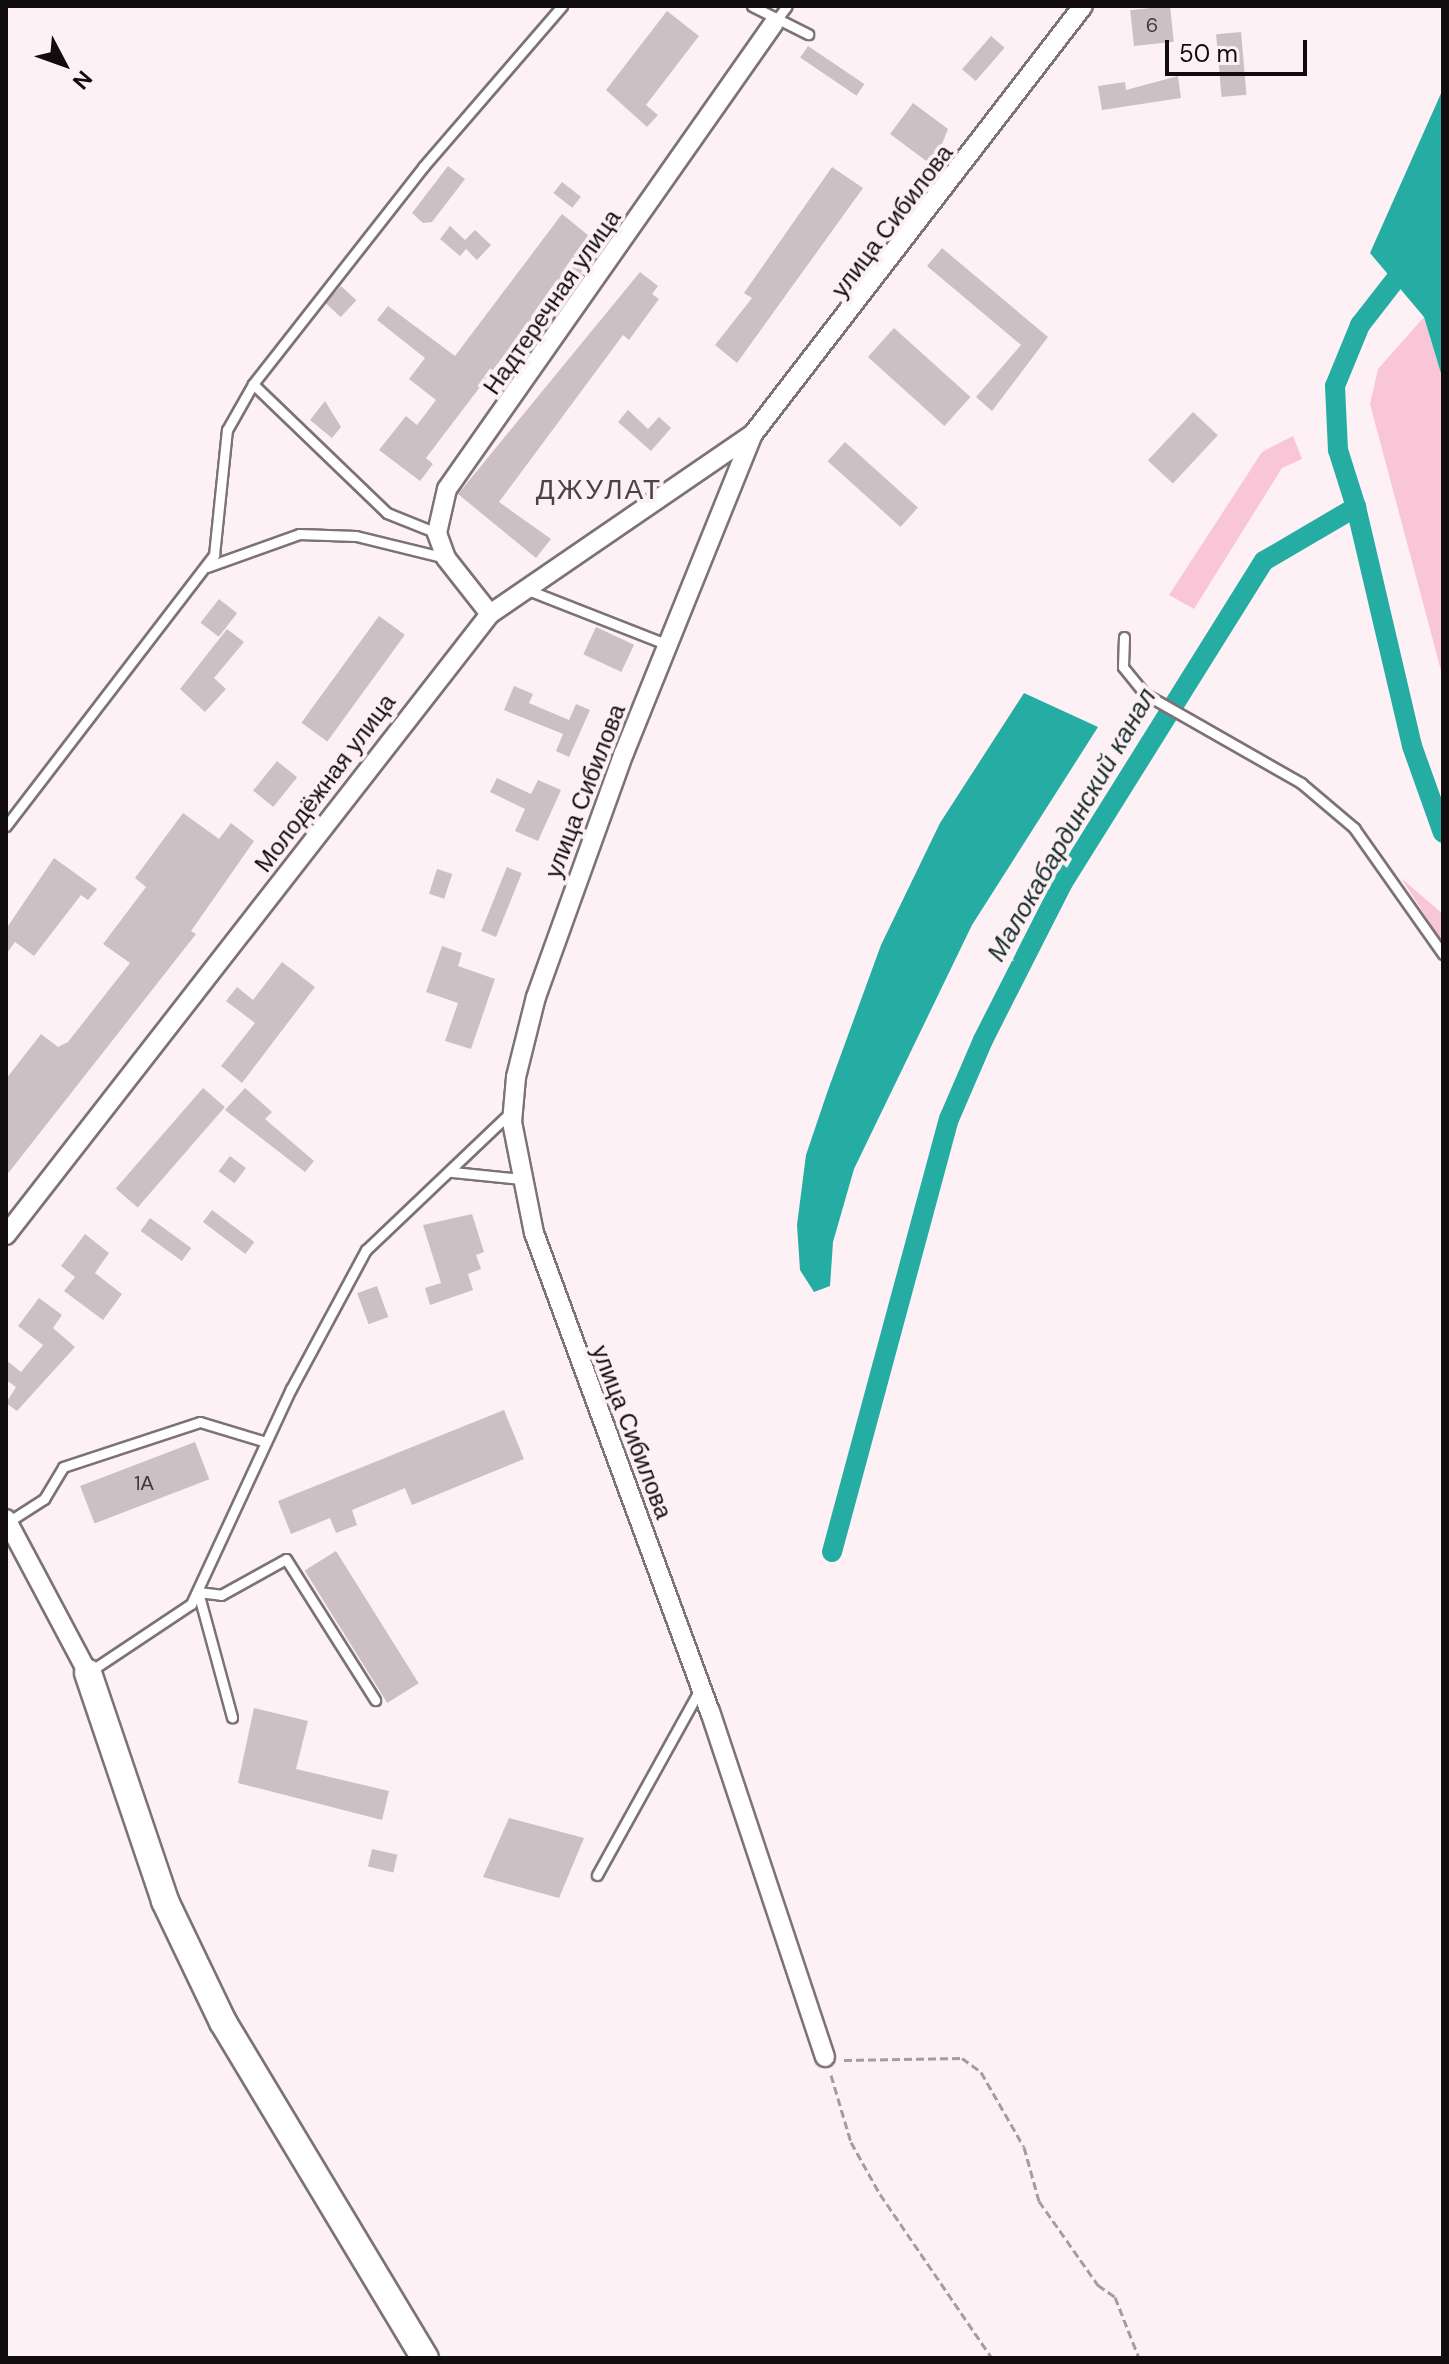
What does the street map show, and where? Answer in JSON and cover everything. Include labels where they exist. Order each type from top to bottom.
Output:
[{"type":"street","name":"улица Сибилова","points":[[825,2057],[701,1687],[583,1375],[522,1179],[514,1108],[536,997],[668,645],[753,434],[1040,72],[1083,6]]},
{"type":"street","name":"Надтеречная улица","points":[[437,533],[447,489],[774,23]]},
{"type":"street","name":"Молодёжная улица","points":[[6,1235],[490,614],[753,434]]},
{"type":"street","points":[[437,533],[446,558],[490,614]]},
{"type":"street","points":[[7,1520],[88,1673],[165,1901],[223,2022],[425,2358]]},
{"type":"lane","points":[[6,826],[214,555],[227,430],[253,384],[423,167],[562,6]]},
{"type":"lane","points":[[752,6],[774,23],[808,34]]},
{"type":"lane","points":[[774,23],[787,6]]},
{"type":"lane","points":[[253,384],[387,513],[437,533]]},
{"type":"lane","points":[[207,567],[299,534],[356,536],[446,558]]},
{"type":"lane","points":[[525,589],[668,645]]},
{"type":"lane","points":[[1124,637],[1123,667],[1145,694],[1301,783],[1354,828],[1443,954]]},
{"type":"lane","points":[[88,1673],[176,1620],[198,1592],[266,1442],[366,1250],[452,1172],[514,1108]]},
{"type":"lane","points":[[452,1172],[522,1179]]},
{"type":"lane","points":[[7,1520],[44,1499],[63,1467],[200,1422],[266,1442]]},
{"type":"lane","points":[[198,1592],[221,1595],[286,1559],[375,1700]]},
{"type":"lane","points":[[198,1592],[232,1717]]},
{"type":"lane","points":[[597,1875],[701,1687]]},
{"type":"path","points":[[992,2358],[880,2194],[851,2142],[825,2057],[962,2058],[981,2072],[1024,2147],[1039,2201],[1098,2285],[1115,2297],[1139,2358]]},
{"type":"shaded area","points":[[1424,317],[1443,380],[1443,678],[1370,404],[1378,369]]},
{"type":"shaded area","points":[[1293,436],[1302,459],[1282,468],[1194,609],[1169,595],[1262,452]]},
{"type":"shaded area","points":[[1401,878],[1443,914],[1443,943]]},
{"type":"water","points":[[1443,89],[1443,380],[1424,317],[1370,253]]},
{"type":"water","points":[[1024,693],[1098,727],[972,925],[854,1169],[833,1242],[830,1286],[814,1292],[800,1270],[797,1225],[806,1155],[828,1090],[881,945],[940,823]]},
{"type":"building","points":[[1170,6],[1174,42],[1134,46],[1130,10]]},
{"type":"building","points":[[667,11],[699,36],[646,105],[658,115],[647,127],[606,90]]},
{"type":"building","points":[[1241,32],[1246,95],[1222,97],[1216,34]]},
{"type":"building","points":[[991,36],[1005,48],[976,81],[962,69]]},
{"type":"building","points":[[808,46],[864,84],[857,96],[800,58]]},
{"type":"building","points":[[1178,76],[1181,98],[1102,110],[1098,86],[1125,82],[1126,90]]},
{"type":"building","points":[[913,103],[948,129],[933,166],[890,134]]},
{"type":"building","points":[[448,166],[465,179],[432,222],[423,223],[412,213]]},
{"type":"building","points":[[832,167],[863,188],[737,363],[715,345],[752,298],[744,293]]},
{"type":"building","points":[[562,182],[581,197],[572,208],[553,193]]},
{"type":"building","points":[[562,214],[589,236],[574,255],[584,274],[565,300],[557,293],[547,299],[426,458],[433,464],[420,481],[379,450],[406,416],[417,425],[436,400],[409,379],[425,358],[377,320],[388,306],[455,356]]},
{"type":"building","points":[[450,226],[465,240],[475,230],[491,245],[477,260],[466,249],[460,256],[440,239]]},
{"type":"building","points":[[942,248],[1048,337],[992,411],[976,397],[1021,345],[927,266]]},
{"type":"building","points":[[640,272],[658,286],[652,294],[659,299],[629,340],[623,335],[499,502],[551,539],[536,558],[458,494]]},
{"type":"building","points":[[341,286],[356,300],[341,317],[325,303]]},
{"type":"building","points":[[894,328],[971,397],[944,426],[868,357]]},
{"type":"building","points":[[325,401],[341,427],[332,438],[310,420]]},
{"type":"building","points":[[628,410],[648,429],[659,417],[671,428],[651,451],[618,422]]},
{"type":"building","points":[[1193,412],[1218,435],[1173,483],[1148,460]]},
{"type":"building","points":[[845,442],[918,508],[900,527],[828,461]]},
{"type":"building","points":[[219,599],[237,613],[219,637],[201,623]]},
{"type":"building","points":[[379,616],[405,635],[327,742],[301,723]]},
{"type":"building","points":[[596,627],[634,645],[621,672],[583,654]]},
{"type":"building","points":[[227,629],[244,642],[214,678],[226,689],[205,712],[180,689]]},
{"type":"building","points":[[514,686],[533,694],[529,703],[569,720],[576,704],[590,710],[569,757],[556,751],[563,734],[504,710]]},
{"type":"building","points":[[277,761],[297,777],[273,807],[253,791]]},
{"type":"building","points":[[497,778],[531,794],[538,780],[561,790],[538,841],[515,831],[525,809],[490,792]]},
{"type":"building","points":[[183,813],[219,839],[231,823],[254,841],[191,931],[196,934],[6,1176],[6,1079],[41,1034],[58,1047],[68,1042],[130,963],[103,944],[146,887],[135,878]]},
{"type":"building","points":[[54,858],[97,889],[88,900],[81,895],[34,956],[15,942],[6,954],[6,929]]},
{"type":"building","points":[[507,867],[522,873],[496,937],[481,931]]},
{"type":"building","points":[[437,869],[452,874],[444,899],[429,894]]},
{"type":"building","points":[[442,946],[462,953],[458,966],[495,979],[471,1049],[445,1041],[458,1003],[426,992]]},
{"type":"building","points":[[282,962],[315,987],[242,1083],[221,1066],[255,1023],[226,1001],[237,987],[253,1000]]},
{"type":"building","points":[[203,1088],[225,1107],[138,1207],[116,1188]]},
{"type":"building","points":[[245,1088],[272,1112],[265,1119],[314,1161],[305,1172],[225,1110]]},
{"type":"building","points":[[230,1156],[246,1168],[235,1183],[219,1171]]},
{"type":"building","points":[[212,1210],[254,1242],[245,1254],[203,1222]]},
{"type":"building","points":[[472,1214],[484,1252],[476,1255],[481,1269],[468,1274],[473,1290],[430,1305],[425,1288],[441,1283],[423,1225]]},
{"type":"building","points":[[150,1218],[191,1248],[182,1261],[141,1231]]},
{"type":"building","points":[[85,1234],[109,1253],[95,1273],[122,1294],[103,1320],[64,1291],[75,1277],[61,1266]]},
{"type":"building","points":[[377,1286],[388,1317],[369,1324],[357,1293]]},
{"type":"building","points":[[39,1298],[62,1315],[53,1328],[75,1347],[17,1411],[6,1403],[16,1387],[6,1380],[6,1360],[21,1372],[43,1345],[18,1326]]},
{"type":"building","points":[[504,1410],[524,1459],[412,1505],[405,1488],[352,1510],[357,1525],[336,1533],[330,1518],[291,1534],[278,1501]]},
{"type":"building","points":[[195,1442],[209,1479],[95,1523],[80,1486]]},
{"type":"building","points":[[336,1551],[419,1683],[387,1703],[305,1571]]},
{"type":"building","points":[[254,1708],[308,1721],[296,1769],[389,1791],[382,1820],[238,1783]]},
{"type":"building","points":[[509,1818],[584,1838],[559,1898],[483,1877]]},
{"type":"building","points":[[372,1849],[397,1855],[393,1872],[368,1867]]},
{"type":"waterway","name":"Малокабардинский канал","points":[[832,1552],[949,1119],[983,1040],[1062,884],[1264,561],[1356,507],[1338,450],[1335,386],[1360,325],[1409,262]]},
{"type":"waterway","points":[[1356,507],[1412,746],[1443,833]]},
{"type":"district","name":"ДЖУЛАТ","points":[[599,490]]}]
